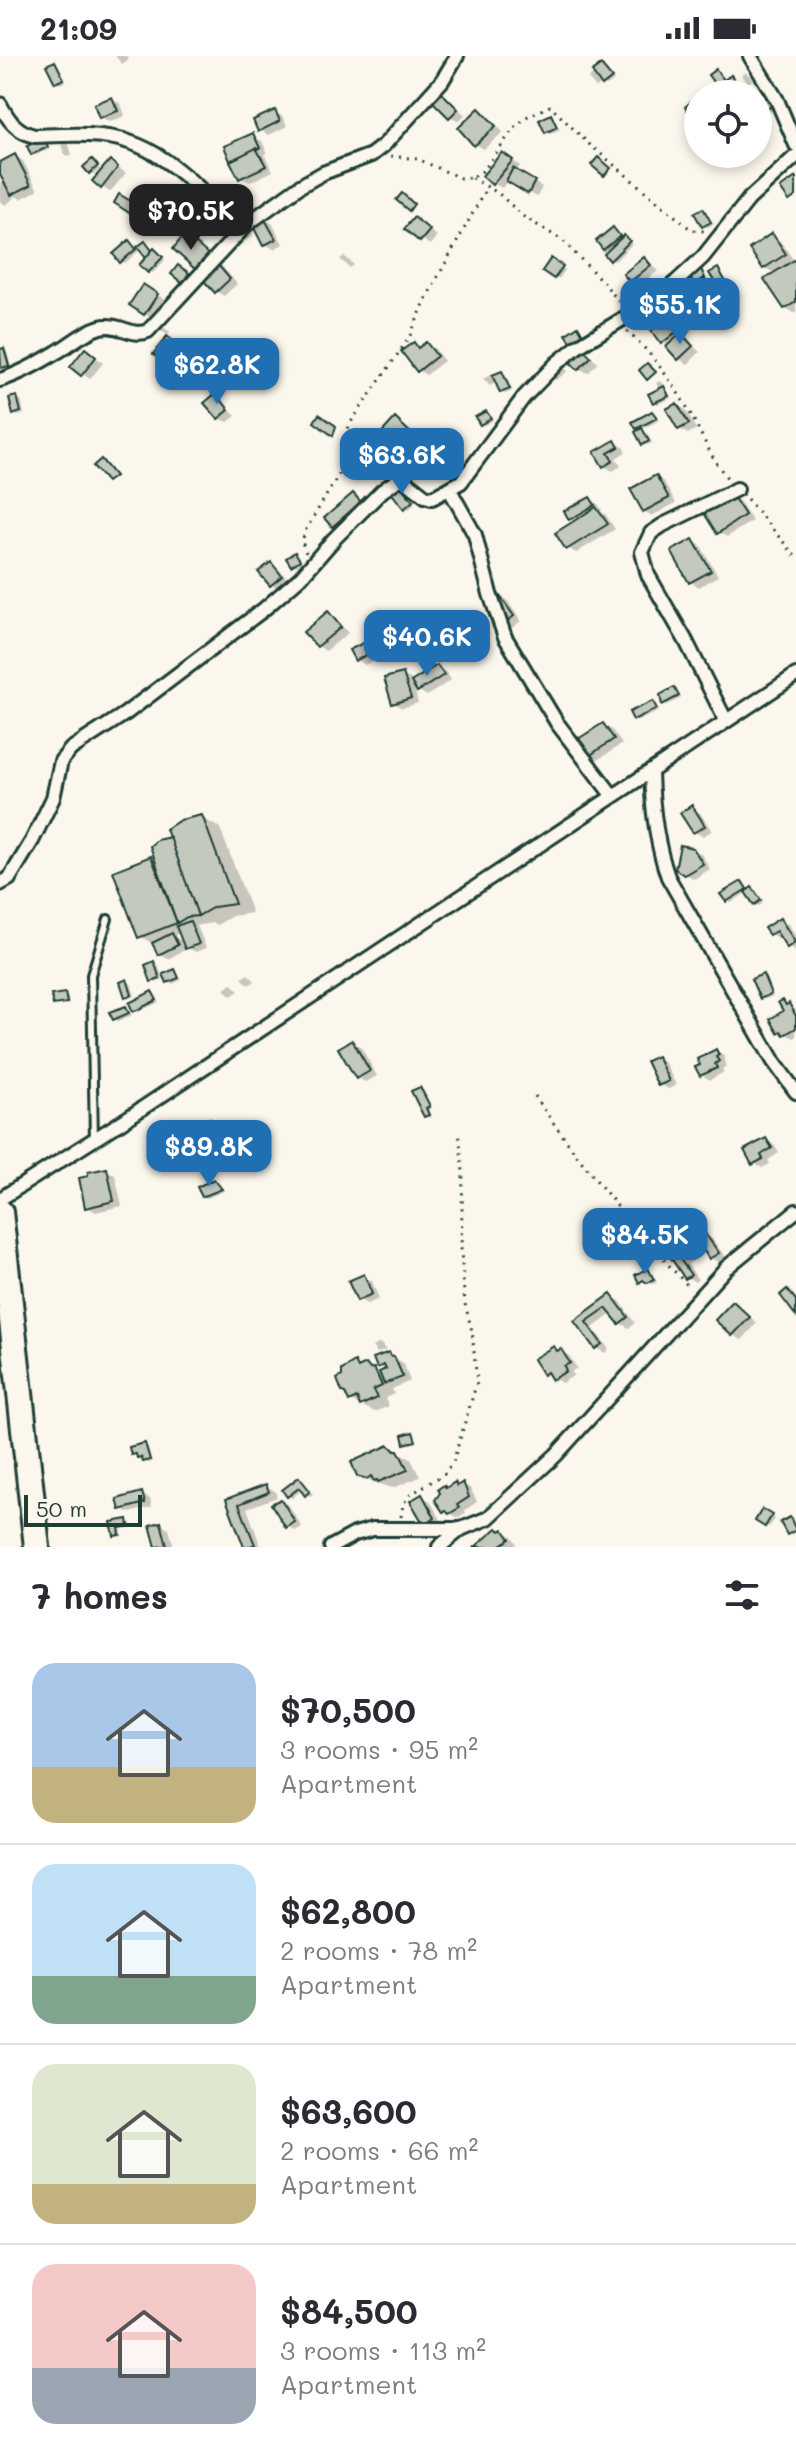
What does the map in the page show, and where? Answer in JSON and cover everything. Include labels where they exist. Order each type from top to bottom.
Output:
[{"type":"highway","points":[[0,1212],[37,1547]]},
{"type":"street","points":[[0,380],[100,327],[112,325],[138,334],[148,331],[247,224],[300,186],[323,173],[371,155],[384,145],[442,81],[457,56]]},
{"type":"street","points":[[750,56],[781,108],[796,145]]},
{"type":"street","points":[[0,104],[15,127],[24,134],[127,140],[149,149],[247,224]]},
{"type":"street","points":[[0,884],[9,879],[26,852],[53,798],[61,761],[71,749],[125,714],[263,610],[286,591],[370,502],[396,481],[407,480],[425,496],[432,498],[450,490],[467,474],[524,397],[557,363],[676,282],[703,257],[749,199],[796,156]]},
{"type":"street","points":[[726,721],[648,575],[642,552],[651,533],[663,525],[737,489]]},
{"type":"street","points":[[450,490],[475,535],[505,637],[551,715],[612,795]]},
{"type":"street","points":[[0,1199],[48,1166],[94,1140],[796,675]]},
{"type":"street","points":[[651,772],[654,817],[668,877],[774,1062],[796,1092]]},
{"type":"street","points":[[439,1547],[461,1529],[488,1518],[556,1455],[698,1296],[726,1268],[796,1211]]},
{"type":"street","points":[[331,1547],[355,1534],[373,1529],[461,1529]]},
{"type":"lane","points":[[94,1140],[91,975],[108,919]]},
{"type":"path","points":[[472,178],[484,170],[514,128],[528,116],[550,106],[589,144],[688,227],[724,232]]},
{"type":"path","points":[[371,155],[418,159],[460,178],[472,178],[487,187],[524,217],[562,240],[604,283],[629,315]]},
{"type":"path","points":[[313,562],[302,542],[305,531],[341,471],[349,425],[409,338],[427,297],[487,187]]},
{"type":"path","points":[[617,323],[659,365],[716,462],[796,557]]},
{"type":"path","points":[[535,1096],[564,1140],[610,1198],[698,1296]]},
{"type":"path","points":[[400,1528],[403,1504],[421,1487],[444,1474],[453,1462],[477,1382],[462,1265],[463,1172],[459,1131]]},
{"type":"building","points":[[55,61],[64,79],[55,83],[46,65]]},
{"type":"building","points":[[601,65],[612,78],[602,86],[592,72]]},
{"type":"building","points":[[716,69],[724,80],[712,80],[708,75]]},
{"type":"building","points":[[442,93],[458,109],[449,118],[433,102]]},
{"type":"building","points":[[112,97],[118,111],[99,118],[94,104]]},
{"type":"building","points":[[479,108],[496,126],[474,146],[458,128]]},
{"type":"building","points":[[275,110],[280,121],[258,132],[253,120]]},
{"type":"building","points":[[551,114],[557,127],[545,133],[539,120]]},
{"type":"building","points":[[253,133],[260,148],[230,161],[224,146]]},
{"type":"building","points":[[44,138],[48,147],[31,155],[27,146]]},
{"type":"building","points":[[256,148],[266,166],[239,179],[230,161]]},
{"type":"building","points":[[502,152],[513,160],[492,185],[482,176]]},
{"type":"building","points":[[15,154],[31,185],[11,195],[0,175],[0,162]]},
{"type":"building","points":[[598,157],[611,168],[604,176],[591,165]]},
{"type":"building","points":[[92,159],[98,166],[89,174],[83,167]]},
{"type":"building","points":[[110,160],[118,167],[101,189],[92,181]]},
{"type":"building","points":[[513,168],[535,181],[528,194],[506,181]]},
{"type":"building","points":[[796,177],[796,196],[789,201],[780,188]]},
{"type":"building","points":[[402,193],[414,204],[409,211],[396,200]]},
{"type":"building","points":[[119,194],[137,205],[131,214],[114,203]]},
{"type":"building","points":[[149,197],[154,202],[141,218],[135,212]]},
{"type":"building","points":[[703,208],[711,222],[702,227],[694,213]]},
{"type":"building","points":[[263,216],[276,239],[263,246],[251,222]]},
{"type":"building","points":[[414,217],[430,230],[420,242],[404,229]]},
{"type":"building","points":[[613,227],[620,236],[603,250],[596,241]]},
{"type":"building","points":[[772,233],[786,254],[763,269],[749,249]]},
{"type":"building","points":[[185,234],[209,255],[196,270],[173,249]]},
{"type":"building","points":[[624,235],[630,241],[610,261],[604,254]]},
{"type":"building","points":[[129,240],[136,249],[120,263],[113,254]]},
{"type":"building","points":[[145,241],[153,252],[146,258],[137,247]]},
{"type":"building","points":[[154,248],[163,257],[148,273],[139,265]]},
{"type":"building","points":[[644,257],[651,265],[630,282],[623,274]]},
{"type":"building","points":[[212,258],[230,279],[215,293],[196,272]]},
{"type":"building","points":[[551,258],[563,266],[554,279],[542,271]]},
{"type":"building","points":[[794,260],[796,302],[784,309],[764,279]]},
{"type":"building","points":[[178,265],[189,273],[182,283],[171,274]]},
{"type":"building","points":[[718,268],[727,284],[719,289],[709,273]]},
{"type":"building","points":[[701,269],[705,278],[694,284],[689,276]]},
{"type":"building","points":[[705,280],[713,291],[705,297],[697,285]]},
{"type":"building","points":[[728,282],[734,290],[715,305],[709,296]]},
{"type":"building","points":[[143,284],[158,294],[144,315],[129,305]]},
{"type":"building","points":[[670,316],[680,329],[661,344],[651,331]]},
{"type":"building","points":[[578,326],[583,335],[571,342],[566,334]]},
{"type":"building","points":[[681,333],[693,346],[678,360],[666,347]]},
{"type":"building","points":[[167,336],[177,344],[163,362],[153,354]]},
{"type":"building","points":[[414,342],[418,348],[426,342],[437,356],[417,372],[401,351]]},
{"type":"building","points":[[578,345],[591,357],[578,370],[566,358]]},
{"type":"building","points":[[4,348],[9,366],[1,368],[0,349]]},
{"type":"building","points":[[85,348],[96,357],[81,376],[70,367]]},
{"type":"building","points":[[647,363],[656,372],[647,380],[639,370]]},
{"type":"building","points":[[502,371],[510,389],[500,393],[492,375]]},
{"type":"building","points":[[664,386],[669,396],[653,403],[648,394]]},
{"type":"building","points":[[216,393],[229,410],[218,419],[204,403]]},
{"type":"building","points":[[17,396],[21,412],[13,415],[9,398]]},
{"type":"building","points":[[677,403],[689,424],[678,430],[666,409]]},
{"type":"building","points":[[486,411],[491,418],[480,425],[475,417]]},
{"type":"building","points":[[652,411],[657,418],[636,429],[632,422]]},
{"type":"building","points":[[319,414],[336,426],[333,436],[314,422]]},
{"type":"building","points":[[395,418],[416,438],[398,458],[377,438]]},
{"type":"building","points":[[642,428],[649,441],[642,445],[635,432]]},
{"type":"building","points":[[615,440],[619,447],[608,453],[613,461],[603,467],[594,452]]},
{"type":"building","points":[[101,459],[115,476],[107,482],[93,466]]},
{"type":"building","points":[[656,475],[669,498],[643,512],[630,489]]},
{"type":"building","points":[[399,484],[413,501],[404,509],[390,491]]},
{"type":"building","points":[[353,493],[361,502],[332,527],[324,518]]},
{"type":"building","points":[[732,495],[745,515],[717,534],[704,513]]},
{"type":"building","points":[[590,497],[595,505],[569,520],[564,511]]},
{"type":"building","points":[[596,507],[608,524],[566,550],[555,533]]},
{"type":"building","points":[[693,539],[711,571],[689,583],[671,551]]},
{"type":"building","points":[[295,552],[300,560],[291,566],[286,558]]},
{"type":"building","points":[[271,562],[282,576],[270,586],[258,572]]},
{"type":"building","points":[[497,592],[514,616],[502,625],[485,600]]},
{"type":"building","points":[[328,611],[341,627],[317,647],[303,632]]},
{"type":"building","points":[[377,636],[382,647],[355,661],[349,650]]},
{"type":"building","points":[[437,665],[444,675],[417,692],[411,682]]},
{"type":"building","points":[[403,673],[411,698],[392,704],[384,678]]},
{"type":"building","points":[[674,687],[679,696],[662,705],[660,695]]},
{"type":"building","points":[[653,701],[657,709],[633,720],[629,712]]},
{"type":"building","points":[[603,723],[614,739],[586,758],[575,741]]},
{"type":"building","points":[[692,805],[705,826],[693,833],[680,813]]},
{"type":"building","points":[[202,815],[235,904],[214,907],[198,916],[166,829],[180,820]]},
{"type":"building","points":[[170,837],[198,916],[187,917],[177,923],[150,846],[157,840]]},
{"type":"building","points":[[680,845],[693,848],[703,864],[684,875],[675,869]]},
{"type":"building","points":[[151,856],[177,923],[138,938],[113,871]]},
{"type":"building","points":[[742,881],[747,889],[726,902],[720,894]]},
{"type":"building","points":[[752,887],[761,900],[754,905],[745,892]]},
{"type":"building","points":[[780,918],[795,942],[787,948],[776,931],[769,935],[764,928]]},
{"type":"building","points":[[190,921],[199,944],[185,949],[176,926]]},
{"type":"building","points":[[172,933],[178,945],[158,955],[152,943]]},
{"type":"building","points":[[154,961],[160,979],[151,982],[145,965]]},
{"type":"building","points":[[175,969],[179,978],[167,983],[163,974]]},
{"type":"building","points":[[763,974],[771,994],[760,999],[751,979]]},
{"type":"building","points":[[127,979],[132,995],[125,997],[120,982]]},
{"type":"building","points":[[152,991],[157,1000],[133,1012],[129,1003]]},
{"type":"building","points":[[65,993],[67,1003],[53,1005],[51,995]]},
{"type":"building","points":[[783,1000],[786,1005],[789,1003],[796,1016],[796,1028],[784,1035],[781,1031],[778,1033],[770,1019],[783,1011],[778,1002]]},
{"type":"building","points":[[126,1006],[129,1013],[113,1020],[109,1012]]},
{"type":"building","points":[[352,1040],[370,1071],[356,1079],[338,1048]]},
{"type":"building","points":[[716,1049],[719,1055],[716,1057],[719,1061],[715,1064],[717,1068],[700,1076],[695,1067],[700,1065],[697,1059]]},
{"type":"building","points":[[657,1056],[669,1081],[658,1086],[646,1061]]},
{"type":"building","points":[[420,1087],[430,1106],[426,1108],[429,1115],[424,1117],[411,1091]]},
{"type":"building","points":[[766,1138],[772,1148],[761,1155],[763,1159],[752,1165],[744,1150]]},
{"type":"building","points":[[107,1168],[114,1201],[85,1208],[79,1178],[88,1176],[88,1172]]},
{"type":"building","points":[[214,1179],[222,1189],[202,1197],[197,1187]]},
{"type":"building","points":[[704,1232],[719,1253],[709,1259],[700,1245],[680,1259],[691,1275],[685,1279],[669,1255]]},
{"type":"building","points":[[648,1268],[654,1280],[639,1283],[635,1275]]},
{"type":"building","points":[[364,1274],[372,1294],[357,1301],[348,1281]]},
{"type":"building","points":[[787,1289],[796,1300],[796,1316],[780,1295]]},
{"type":"building","points":[[611,1294],[628,1317],[619,1324],[606,1308],[586,1322],[602,1344],[595,1349],[574,1321]]},
{"type":"building","points":[[733,1301],[750,1317],[732,1336],[715,1320]]},
{"type":"building","points":[[554,1346],[557,1351],[561,1349],[570,1363],[564,1366],[566,1371],[552,1380],[547,1372],[543,1375],[533,1359]]},
{"type":"building","points":[[389,1352],[391,1357],[394,1356],[403,1377],[384,1384],[379,1372],[386,1369],[384,1365],[377,1368],[373,1358]]},
{"type":"building","points":[[355,1362],[358,1368],[366,1364],[370,1369],[374,1368],[382,1386],[373,1390],[377,1398],[360,1406],[357,1398],[349,1402],[337,1379],[342,1376],[342,1370]]},
{"type":"building","points":[[413,1432],[416,1441],[404,1444],[402,1435]]},
{"type":"building","points":[[145,1443],[150,1460],[143,1462],[136,1454],[131,1455],[129,1447]]},
{"type":"building","points":[[389,1445],[398,1450],[408,1470],[378,1482],[371,1476],[367,1479],[357,1476],[351,1462]]},
{"type":"building","points":[[299,1477],[310,1491],[305,1496],[299,1488],[287,1497],[282,1490]]},
{"type":"building","points":[[455,1482],[457,1486],[463,1482],[469,1497],[449,1514],[443,1512],[435,1500],[440,1493],[438,1489]]},
{"type":"building","points":[[266,1484],[269,1492],[239,1504],[255,1545],[244,1547],[226,1499]]},
{"type":"building","points":[[142,1492],[145,1503],[120,1510],[117,1499]]},
{"type":"building","points":[[422,1494],[435,1518],[424,1525],[410,1501]]},
{"type":"building","points":[[281,1499],[295,1522],[286,1528],[271,1504]]},
{"type":"building","points":[[762,1509],[772,1515],[765,1527],[755,1521]]},
{"type":"building","points":[[790,1517],[796,1530],[787,1535],[780,1522]]},
{"type":"building","points":[[128,1519],[129,1526],[119,1528],[120,1535],[114,1536],[111,1522]]},
{"type":"building","points":[[161,1522],[167,1546],[156,1547],[150,1525]]},
{"type":"building","points":[[497,1528],[500,1531],[503,1529],[510,1539],[498,1547],[475,1547]]}]
